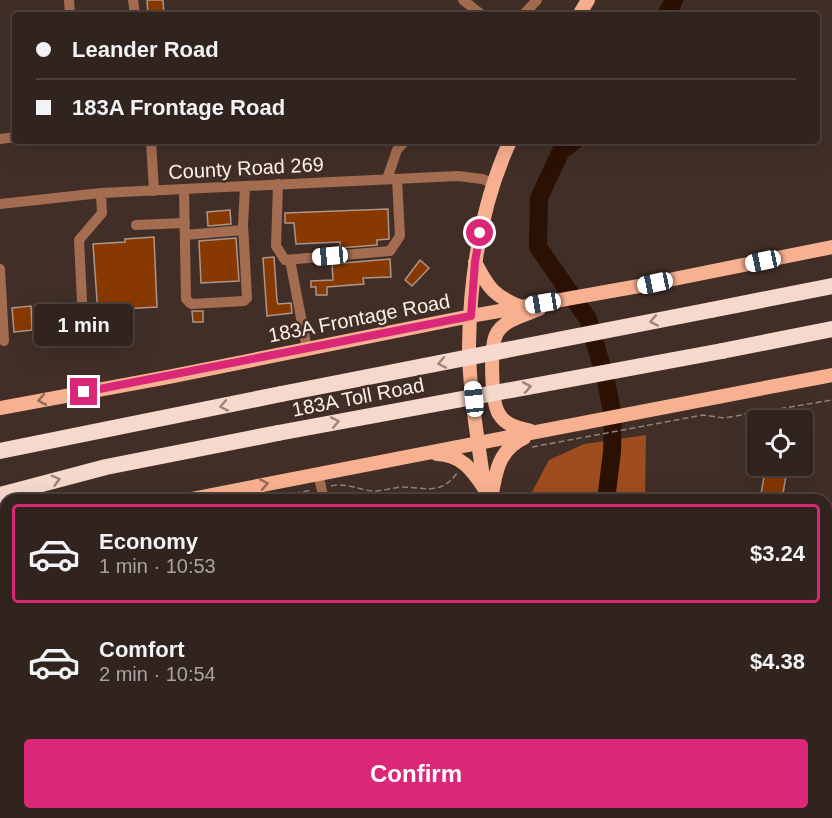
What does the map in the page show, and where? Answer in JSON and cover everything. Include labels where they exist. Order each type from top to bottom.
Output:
[{"type":"highway","name":"183A Toll Road","points":[[0,451],[832,286]]},
{"type":"highway","name":"183A Toll Road","points":[[4,494],[106,466],[832,329]]},
{"type":"main road","points":[[488,494],[479,442],[469,346],[475,262],[480,233],[493,183],[509,144]]},
{"type":"main road","points":[[537,432],[513,427],[498,413],[492,374],[496,334],[524,309],[832,247]]},
{"type":"main road","points":[[475,262],[489,289],[504,300],[524,309]]},
{"type":"main road","name":"183A Frontage Road","points":[[0,408],[471,316],[524,309]]},
{"type":"main road","points":[[215,494],[479,442],[661,416],[832,375]]},
{"type":"main road","points":[[489,494],[506,450],[513,443],[537,432]]},
{"type":"main road","points":[[417,454],[442,454],[462,461],[472,470],[486,494]]},
{"type":"street","points":[[463,0],[478,12]]},
{"type":"street","points":[[526,12],[537,0]]},
{"type":"street","points":[[151,144],[154,190]]},
{"type":"street","points":[[278,184],[276,246],[285,260],[390,251],[400,236],[392,179],[396,150],[402,144]]},
{"type":"street","name":"County Road 269","points":[[0,204],[102,193],[458,176],[493,183]]},
{"type":"street","points":[[184,189],[186,299],[191,304],[244,301],[247,298],[243,230],[245,186]]},
{"type":"street","points":[[82,301],[79,240],[102,213],[102,193]]},
{"type":"street","points":[[136,225],[185,223]]},
{"type":"street","points":[[185,235],[243,230]]},
{"type":"street","points":[[290,260],[307,349]]},
{"type":"street","points":[[0,270],[4,341]]},
{"type":"street","points":[[318,473],[323,494]]},
{"type":"path","points":[[544,445],[661,416],[703,415],[724,418],[832,400]]},
{"type":"path","points":[[323,494],[339,484],[374,491],[401,488],[434,489],[453,478],[460,468]]},
{"type":"shaded area","points":[[646,435],[645,494],[532,494],[549,460],[584,444]]},
{"type":"building","points":[[147,0],[163,0],[164,12],[148,12]]},
{"type":"building","points":[[388,209],[389,239],[377,240],[377,245],[340,248],[340,242],[296,244],[294,223],[285,223],[285,213]]},
{"type":"building","points":[[230,210],[231,224],[208,226],[207,212]]},
{"type":"building","points":[[154,237],[157,307],[121,309],[121,314],[98,315],[93,244]]},
{"type":"building","points":[[236,238],[239,281],[201,283],[199,241]]},
{"type":"building","points":[[274,257],[277,301],[278,304],[291,303],[292,313],[267,316],[263,258]]},
{"type":"building","points":[[390,259],[391,277],[363,278],[364,284],[327,287],[327,295],[316,295],[316,287],[311,287],[311,281],[333,280],[332,264]]},
{"type":"building","points":[[420,260],[429,268],[412,286],[405,280]]},
{"type":"building","points":[[31,306],[32,330],[14,332],[12,308]]},
{"type":"building","points":[[192,311],[203,311],[203,322],[193,322]]},
{"type":"building","points":[[764,476],[786,476],[783,494],[761,494]]},
{"type":"waterway","points":[[668,12],[674,0]]},
{"type":"waterway","points":[[570,144],[561,151],[539,198],[538,247],[588,319],[606,381],[613,417],[612,452],[607,494]]},
{"type":"route","points":[[84,392],[471,316],[471,298],[480,233]]}]
